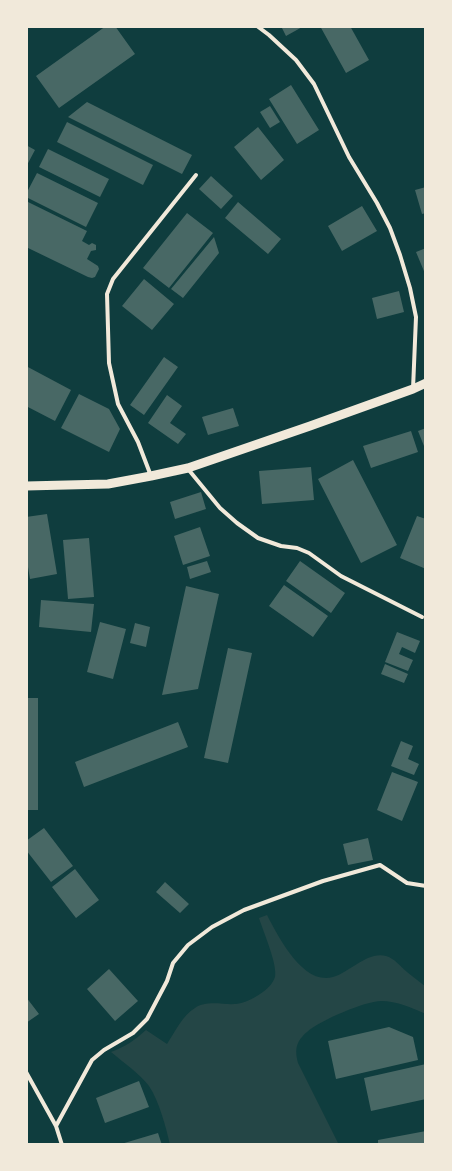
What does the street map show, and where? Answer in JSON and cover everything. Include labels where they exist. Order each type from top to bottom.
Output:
[{"type":"street","points":[[26,486],[108,484],[188,468],[426,383]]},
{"type":"lane","points":[[258,26],[296,60],[314,84],[349,158],[390,228],[410,288],[416,317],[413,389]]},
{"type":"lane","points":[[151,476],[138,442],[118,404],[109,363],[107,294],[113,279],[196,175]]},
{"type":"lane","points":[[188,468],[220,508],[258,538],[309,553],[341,576],[422,617]]},
{"type":"lane","points":[[56,1126],[92,1060],[104,1050],[133,1033],[147,1020],[167,981],[173,963],[188,944],[212,927],[244,910],[324,881],[380,865],[407,883],[426,886]]},
{"type":"lane","points":[[26,1072],[56,1126],[62,1145]]},
{"type":"shaded area","points":[[267,915],[293,957],[302,967],[322,978],[336,976],[375,956],[382,955],[392,959],[426,987],[426,1014],[393,1002],[381,1001],[364,1004],[342,1012],[321,1023],[306,1033],[299,1041],[296,1052],[298,1063],[339,1145],[170,1145],[153,1092],[136,1072],[111,1052],[130,1043],[146,1030],[167,1044],[190,1011],[195,1008],[210,1003],[242,1003],[254,998],[267,989],[274,980],[275,972],[272,956],[259,918]]},
{"type":"building","points":[[106,26],[115,26],[135,54],[59,108],[36,76]]},
{"type":"building","points":[[281,26],[304,26],[286,36]]},
{"type":"building","points":[[320,26],[350,26],[369,60],[346,73]]},
{"type":"building","points":[[291,85],[319,130],[297,144],[269,99]]},
{"type":"building","points":[[87,102],[192,155],[182,174],[68,117]]},
{"type":"building","points":[[270,106],[280,122],[270,128],[260,112]]},
{"type":"building","points":[[67,122],[153,165],[143,185],[57,142]]},
{"type":"building","points":[[258,127],[284,160],[261,180],[234,147]]},
{"type":"building","points":[[26,145],[35,150],[26,167]]},
{"type":"building","points":[[48,149],[109,179],[100,197],[39,167]]},
{"type":"building","points":[[37,173],[98,203],[86,227],[26,197]]},
{"type":"building","points":[[211,176],[233,196],[221,209],[199,189]]},
{"type":"building","points":[[426,187],[426,213],[422,214],[415,190]]},
{"type":"building","points":[[26,201],[87,231],[82,241],[89,245],[92,243],[96,245],[96,250],[91,251],[87,259],[98,266],[99,269],[95,277],[88,277],[26,247]]},
{"type":"building","points":[[238,202],[281,239],[268,254],[225,218]]},
{"type":"building","points":[[362,206],[377,231],[342,251],[328,226]]},
{"type":"building","points":[[187,213],[213,233],[169,288],[143,268]]},
{"type":"building","points":[[214,237],[219,253],[183,298],[171,289]]},
{"type":"building","points":[[426,248],[426,276],[416,252]]},
{"type":"building","points":[[144,279],[174,304],[152,330],[122,306]]},
{"type":"building","points":[[399,291],[404,312],[377,319],[372,298]]},
{"type":"building","points":[[164,357],[178,367],[144,415],[130,405]]},
{"type":"building","points":[[26,366],[71,390],[55,421],[26,406]]},
{"type":"building","points":[[79,394],[109,409],[120,429],[109,452],[61,428]]},
{"type":"building","points":[[167,395],[182,406],[170,423],[186,434],[178,444],[148,423]]},
{"type":"building","points":[[233,408],[239,426],[208,435],[202,417]]},
{"type":"building","points":[[426,428],[426,451],[418,431]]},
{"type":"building","points":[[411,431],[418,452],[371,468],[363,446]]},
{"type":"building","points":[[353,460],[397,545],[361,563],[318,479]]},
{"type":"building","points":[[311,467],[314,500],[262,504],[259,471]]},
{"type":"building","points":[[201,492],[206,509],[175,519],[170,502]]},
{"type":"building","points":[[47,514],[57,574],[30,579],[26,555],[26,517]]},
{"type":"building","points":[[417,516],[426,519],[426,569],[400,558]]},
{"type":"building","points":[[200,527],[210,556],[183,565],[174,536]]},
{"type":"building","points":[[89,538],[94,597],[68,599],[63,540]]},
{"type":"building","points":[[207,561],[211,572],[190,579],[187,567]]},
{"type":"building","points":[[300,561],[345,593],[331,613],[286,581]]},
{"type":"building","points":[[284,585],[328,616],[313,637],[269,606]]},
{"type":"building","points":[[186,586],[219,594],[198,689],[162,695]]},
{"type":"building","points":[[41,600],[94,604],[91,632],[39,627]]},
{"type":"building","points":[[100,622],[126,629],[113,679],[87,672]]},
{"type":"building","points":[[135,623],[150,627],[146,647],[130,643]]},
{"type":"building","points":[[397,632],[420,641],[415,653],[402,647],[399,654],[413,660],[408,671],[385,662]]},
{"type":"building","points":[[228,648],[252,653],[228,763],[204,758]]},
{"type":"building","points":[[385,664],[408,674],[404,683],[381,674]]},
{"type":"building","points":[[26,698],[38,698],[38,810],[26,810]]},
{"type":"building","points":[[178,722],[188,747],[84,787],[75,762]]},
{"type":"building","points":[[401,741],[413,746],[408,759],[419,764],[414,775],[391,766]]},
{"type":"building","points":[[392,772],[418,782],[402,821],[377,810]]},
{"type":"building","points":[[44,828],[73,866],[51,882],[26,850],[26,841]]},
{"type":"building","points":[[368,838],[373,860],[348,865],[343,844]]},
{"type":"building","points":[[75,869],[99,900],[76,918],[52,887]]},
{"type":"building","points":[[165,882],[189,904],[180,913],[156,892]]},
{"type":"building","points":[[109,969],[138,1001],[115,1021],[87,989]]},
{"type":"building","points":[[26,997],[39,1014],[26,1023]]},
{"type":"building","points":[[389,1027],[413,1037],[418,1060],[336,1079],[328,1041]]},
{"type":"building","points":[[426,1064],[426,1099],[371,1111],[364,1078]]},
{"type":"building","points":[[139,1081],[149,1107],[105,1123],[96,1098]]},
{"type":"building","points":[[426,1131],[426,1145],[378,1145],[378,1140]]},
{"type":"building","points":[[158,1133],[162,1145],[121,1145],[121,1144]]}]
